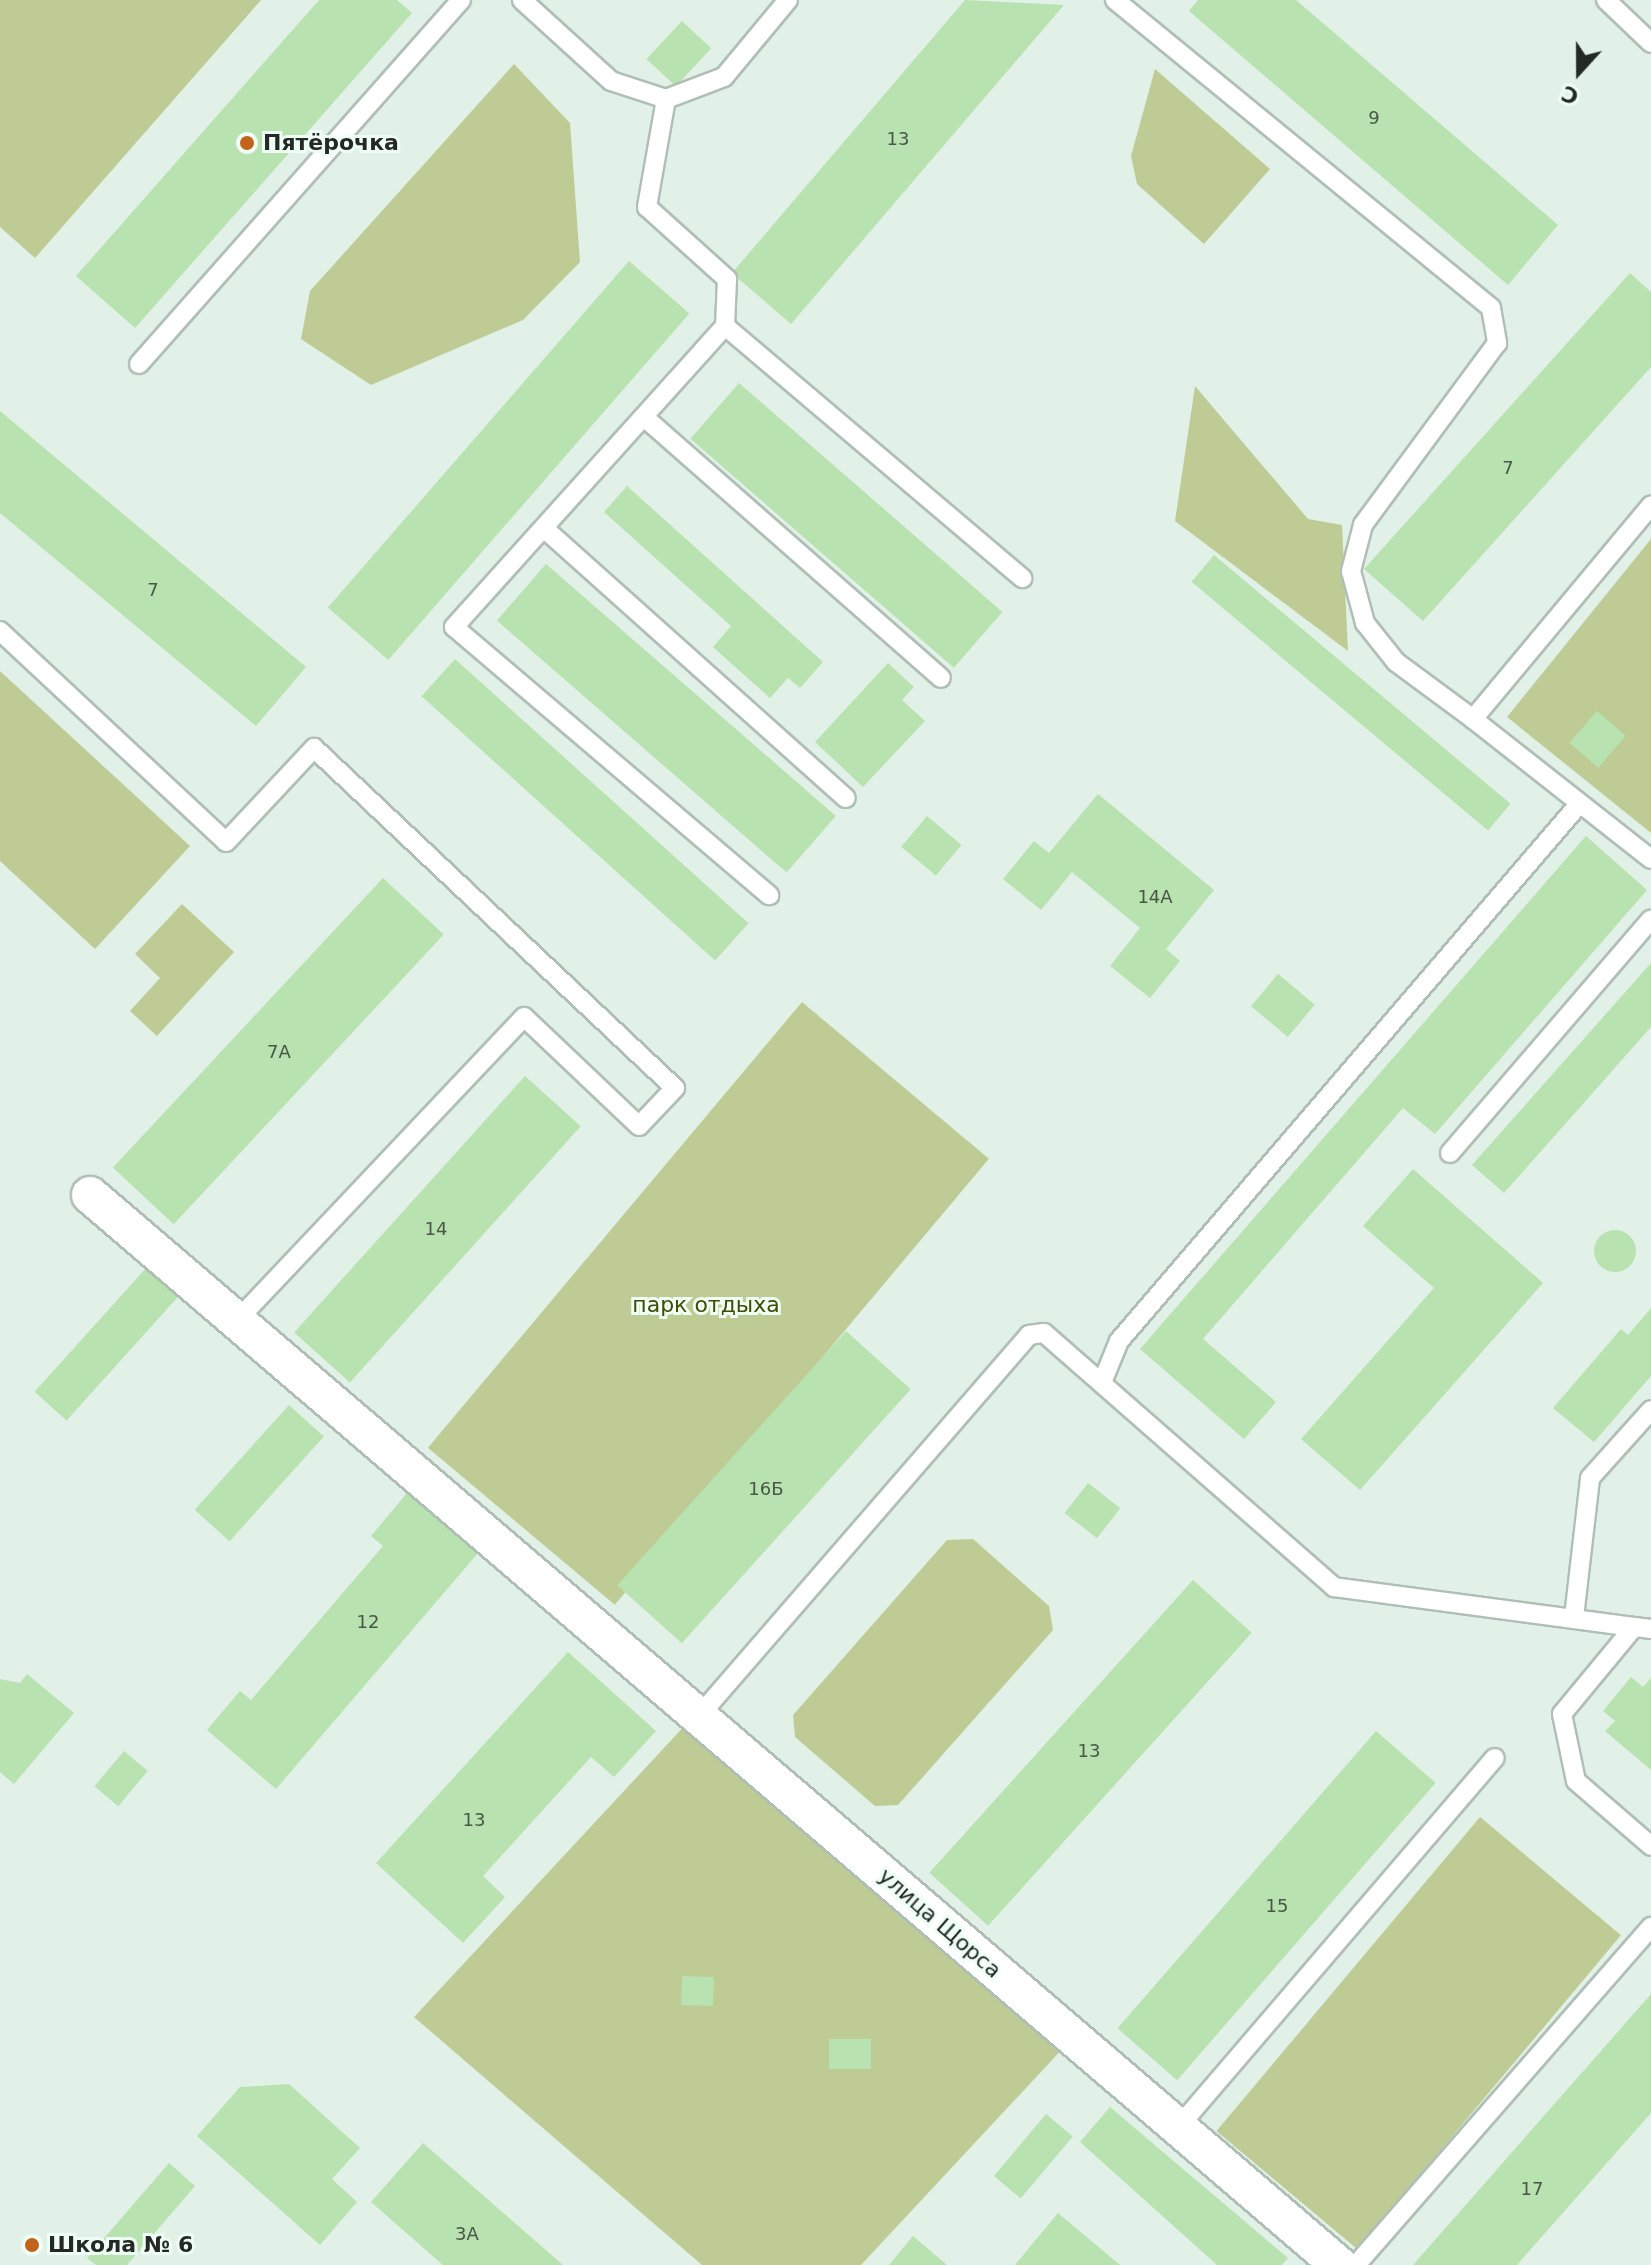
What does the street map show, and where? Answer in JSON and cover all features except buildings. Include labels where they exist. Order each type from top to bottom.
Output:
[{"type":"street","name":"улица Щорса","points":[[90,1195],[234,1324],[539,1584],[1181,2124],[1339,2265]]},
{"type":"lane","points":[[139,364],[461,0]]},
{"type":"lane","points":[[522,0],[611,81],[666,99],[724,77],[788,0]]},
{"type":"lane","points":[[1115,0],[1491,308],[1497,343],[1386,487],[1363,525],[1351,571],[1365,623],[1396,662],[1651,859]]},
{"type":"lane","points":[[1606,0],[1651,43]]},
{"type":"lane","points":[[666,99],[647,207],[727,279],[725,326],[546,530],[454,627],[769,895]]},
{"type":"lane","points":[[725,326],[1022,578]]},
{"type":"lane","points":[[644,417],[941,678]]},
{"type":"lane","points":[[1473,719],[1651,505]]},
{"type":"lane","points":[[546,530],[846,798]]},
{"type":"lane","points":[[0,631],[226,842],[314,748],[675,1088],[639,1126],[524,1017],[234,1324]]},
{"type":"lane","points":[[1103,1380],[1119,1341],[1580,803]]},
{"type":"lane","points":[[1450,1153],[1651,919]]},
{"type":"lane","points":[[699,1716],[1029,1335],[1044,1333],[1103,1380],[1334,1587],[1642,1628]]},
{"type":"lane","points":[[1574,1617],[1590,1478],[1651,1410]]},
{"type":"lane","points":[[1642,1628],[1562,1714],[1576,1781],[1651,1846]]},
{"type":"lane","points":[[1181,2124],[1495,1758]]},
{"type":"lane","points":[[1356,2265],[1651,1927]]},
{"type":"green space","points":[[0,0],[261,0],[35,258],[0,227]]},
{"type":"green space","points":[[514,64],[570,123],[580,262],[523,320],[371,385],[301,339],[310,291]]},
{"type":"green space","points":[[1155,69],[1270,169],[1204,244],[1137,184],[1131,156]]},
{"type":"green space","points":[[1195,386],[1308,519],[1342,525],[1348,651],[1175,521]]},
{"type":"green space","points":[[1651,539],[1651,833],[1507,717]]},
{"type":"green space","points":[[0,671],[190,846],[95,949],[0,861]]},
{"type":"green space","points":[[182,904],[234,952],[157,1036],[130,1011],[160,978],[135,954]]},
{"type":"green space","name":"парк отдыха","points":[[802,1002],[989,1159],[615,1605],[428,1448]]},
{"type":"green space","points":[[973,1539],[1049,1606],[1053,1630],[898,1805],[875,1806],[795,1737],[793,1715],[947,1540]]},
{"type":"green space","points":[[689,1721],[1066,2045],[861,2265],[702,2265],[414,2017]]},
{"type":"green space","points":[[1480,1817],[1621,1935],[1357,2249],[1216,2131]]},
{"type":"place","name":"Пятёрочка","points":[[247,143]]},
{"type":"place","name":"Школа № 6","points":[[32,2245]]}]
